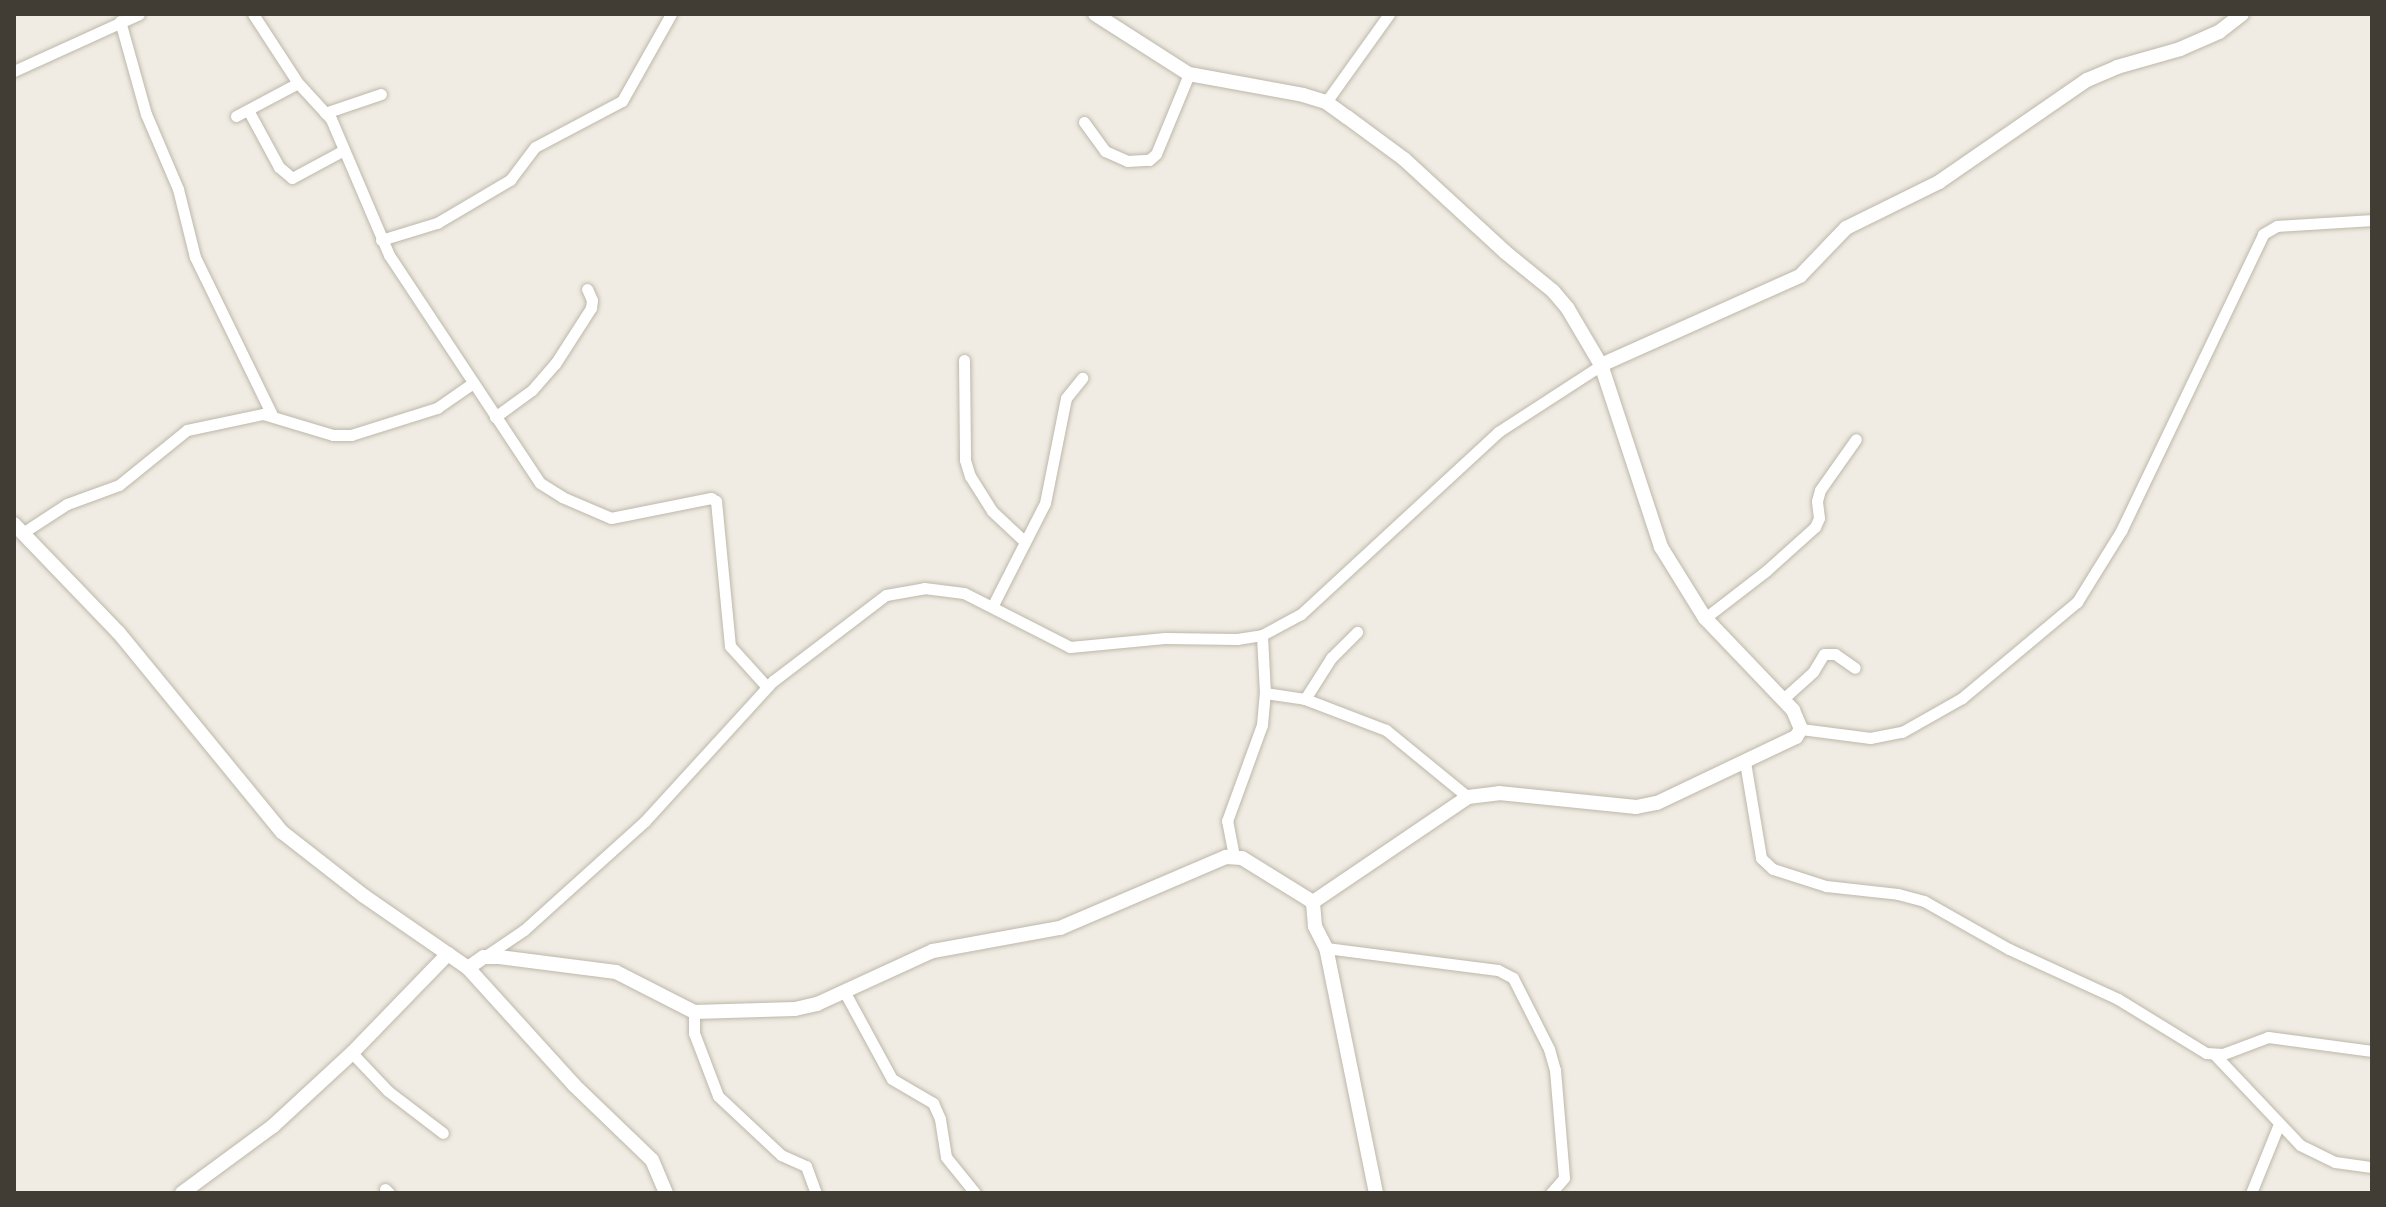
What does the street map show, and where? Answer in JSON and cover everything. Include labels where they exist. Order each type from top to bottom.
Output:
[{"type":"street","points":[[14,71],[139,14]]},
{"type":"street","points":[[253,14],[298,83],[325,113],[344,150],[381,240],[540,483],[604,516],[619,517],[711,498],[716,501],[730,646],[767,687]]},
{"type":"street","points":[[381,240],[437,223],[510,180],[535,147],[622,101],[671,14]]},
{"type":"street","points":[[1095,14],[1189,74],[1326,102],[1404,159],[1495,244],[1553,291],[1568,309],[1601,365],[1661,547],[1705,618],[1783,699],[1797,716],[1801,729],[1796,737],[1677,796],[1636,807],[1499,793],[1468,797],[1313,902]]},
{"type":"street","points":[[1326,102],[1389,14]]},
{"type":"street","points":[[468,968],[524,930],[645,821],[767,687],[886,595],[939,588],[993,605],[1070,647],[1165,638],[1237,639],[1262,635],[1301,614],[1498,432],[1601,365],[1791,281],[1805,273],[1846,228],[1939,182],[2087,80],[2117,67],[2180,49],[2219,32],[2242,14]]},
{"type":"street","points":[[120,21],[146,114],[178,189],[195,257],[272,415]]},
{"type":"street","points":[[1084,122],[1105,151],[1127,161],[1149,160],[1156,154],[1189,74]]},
{"type":"street","points":[[236,116],[298,83]]},
{"type":"street","points":[[325,113],[381,94]]},
{"type":"street","points":[[248,110],[279,167],[292,178],[344,150]]},
{"type":"street","points":[[1801,729],[1870,738],[1902,732],[1962,698],[2077,602],[2121,531],[2263,234],[2277,226],[2372,220]]},
{"type":"street","points":[[495,417],[532,390],[555,364],[591,308],[592,300],[587,289]]},
{"type":"street","points":[[964,360],[965,460],[970,476],[992,511],[1025,542]]},
{"type":"street","points":[[993,605],[1049,492],[1066,398],[1082,378]]},
{"type":"street","points":[[473,383],[437,408],[351,435],[333,435],[272,415],[253,415],[180,433],[119,485],[67,504],[19,528],[119,633],[282,832],[364,896],[468,968],[574,1085],[652,1160],[666,1193]]},
{"type":"street","points":[[1705,618],[1815,527],[1819,518],[1820,490],[1856,439]]},
{"type":"street","points":[[1305,699],[1331,658],[1357,632]]},
{"type":"street","points":[[1234,856],[1227,821],[1258,742],[1265,693],[1262,635]]},
{"type":"street","points":[[1783,699],[1807,679],[1824,654],[1835,654],[1855,668]]},
{"type":"street","points":[[1265,693],[1305,699],[1386,730],[1468,797]]},
{"type":"street","points":[[1745,762],[1761,858],[1767,866],[1826,886],[1898,894],[1924,901],[2009,949],[2118,999],[2206,1053],[2215,1055],[2268,1037],[2372,1051]]},
{"type":"street","points":[[484,957],[616,972],[694,1012],[795,1009],[933,951],[1060,928],[1217,859],[1234,856],[1250,862],[1313,902]]},
{"type":"street","points":[[1313,902],[1315,926],[1326,948],[1376,1193]]},
{"type":"street","points":[[1326,948],[1498,970],[1513,978],[1549,1049],[1555,1070],[1564,1178],[1551,1193]]},
{"type":"street","points":[[182,1193],[273,1126],[352,1053],[448,954]]},
{"type":"street","points":[[844,991],[892,1079],[933,1103],[940,1119],[946,1157],[975,1193]]},
{"type":"street","points":[[694,1012],[694,1033],[718,1096],[785,1158],[806,1166],[816,1193]]},
{"type":"street","points":[[352,1053],[388,1091],[443,1133]]},
{"type":"street","points":[[2215,1055],[2300,1145],[2316,1155],[2372,1167]]},
{"type":"street","points":[[2251,1193],[2279,1124]]}]
